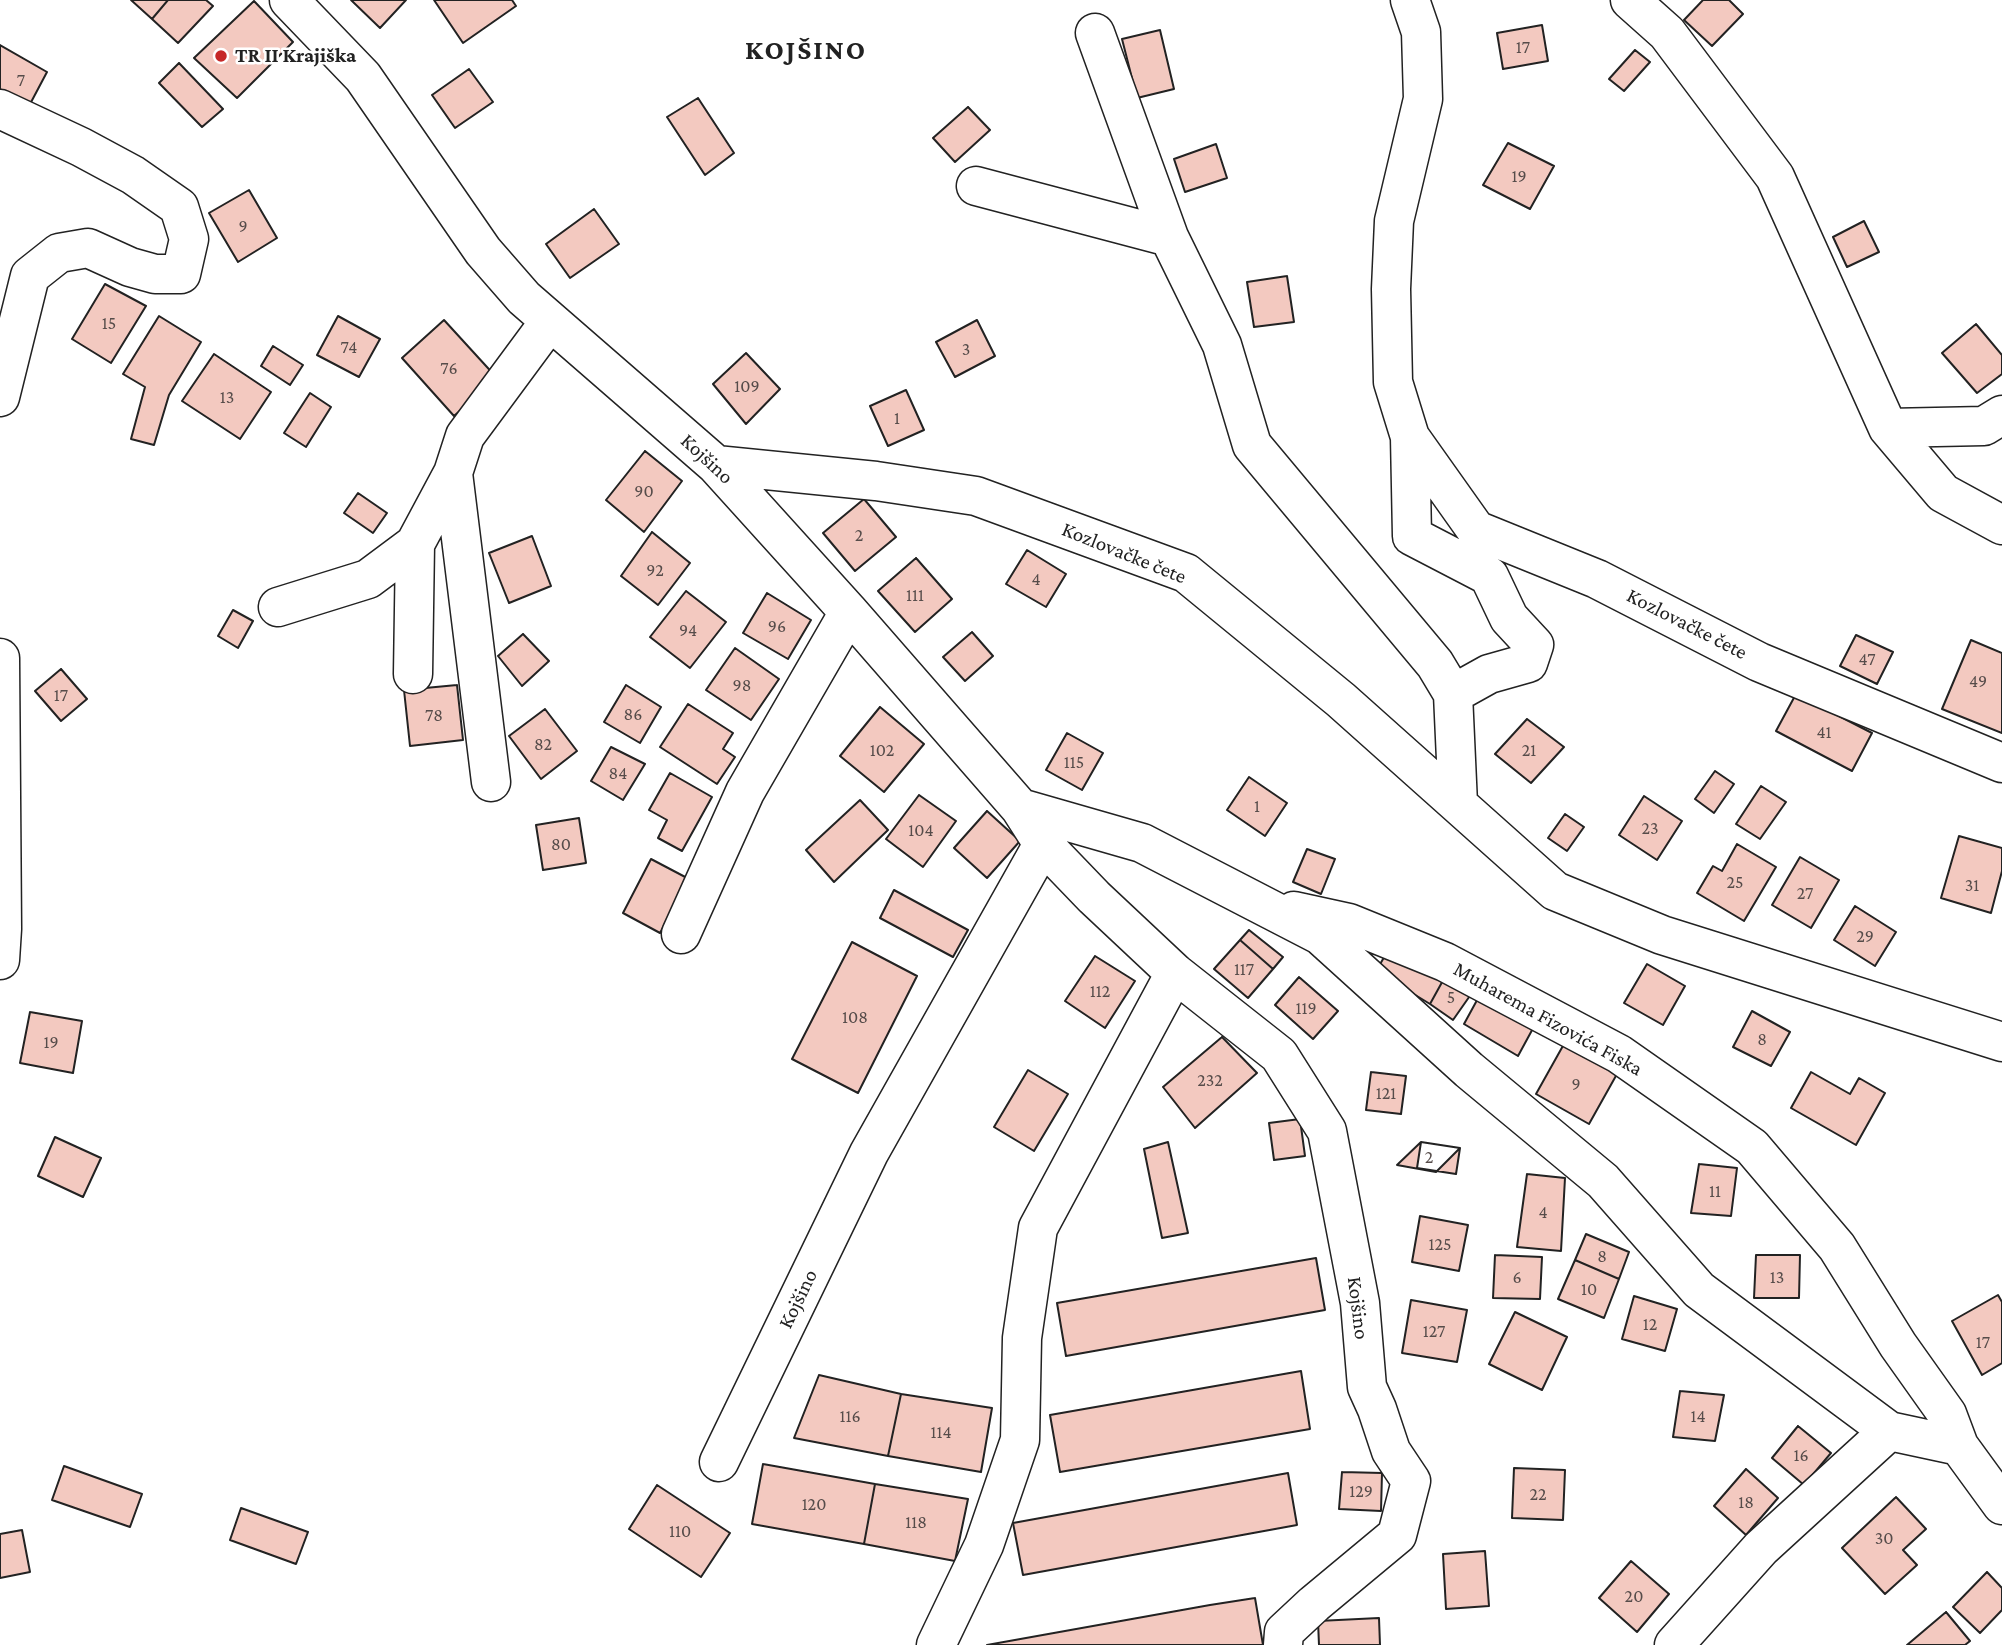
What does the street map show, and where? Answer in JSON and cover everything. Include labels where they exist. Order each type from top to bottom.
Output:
[{"type":"street","name":"Kojšino","points":[[289,0],[363,77],[483,251],[524,298],[716,465],[1020,808],[1043,844],[1094,897],[1175,972],[1279,1055],[1327,1131],[1360,1303],[1367,1387],[1391,1451],[1411,1481],[1396,1535],[1284,1632],[1283,1645]]},
{"type":"street","name":"Kozlovačke čete","points":[[1410,0],[1421,32],[1423,99],[1394,221],[1391,289],[1393,383],[1410,437],[1412,536],[1489,576],[1509,618],[1534,645],[1528,663],[1489,674],[1453,694]]},
{"type":"street","points":[[1630,0],[1667,33],[1775,177],[1888,428],[1942,493],[2002,525]]},
{"type":"street","points":[[1095,33],[1169,237],[1222,345],[1252,445],[1435,664],[1453,694],[1458,804]]},
{"type":"street","points":[[0,109],[133,175],[179,206],[189,239],[181,274],[155,274],[130,267],[88,248],[59,253],[30,276],[0,397]]},
{"type":"street","points":[[976,186],[1169,237]]},
{"type":"street","points":[[278,607],[368,579],[415,544],[453,473],[465,436],[550,321]]},
{"type":"street","points":[[1888,428],[1984,426],[2002,415]]},
{"type":"street","name":"Kozlovačke čete","points":[[1410,437],[1476,530],[1597,579],[1759,662],[2002,763]]},
{"type":"street","name":"Kozlovačke čete","points":[[716,465],[876,481],[976,496],[1186,573],[1341,700],[1555,891],[1662,935],[2002,1042]]},
{"type":"street","points":[[453,473],[491,782]]},
{"type":"street","points":[[413,674],[415,544]]},
{"type":"street","points":[[681,934],[745,792],[849,612]]},
{"type":"street","points":[[0,658],[0,951]]},
{"type":"street","name":"Muharema Fizovića Fiska","points":[[1020,808],[1142,843],[1320,935],[1469,1070],[1603,1181],[1699,1290],[1889,1431],[1959,1446]]},
{"type":"street","name":"Kojšino","points":[[719,1462],[869,1153],[1043,844]]},
{"type":"street","name":"Muharema Fizovića Fiska","points":[[1261,903],[1349,923],[1445,962],[1619,1054],[1752,1147],[1837,1247],[1898,1345],[1947,1414],[1959,1446],[2002,1505]]},
{"type":"street","points":[[936,1645],[984,1545],[1020,1440],[1022,1338],[1038,1228],[1175,972]]},
{"type":"street","points":[[1674,1645],[1761,1548],[1889,1431]]},
{"type":"building","points":[[131,0],[168,0],[152,19]]},
{"type":"building","points":[[168,0],[206,0],[213,6],[178,43],[152,19]]},
{"type":"building","points":[[351,0],[406,0],[380,28]]},
{"type":"building","points":[[434,0],[512,0],[516,6],[463,43]]},
{"type":"building","points":[[1703,0],[1729,0],[1743,14],[1712,46],[1684,20]]},
{"type":"building","points":[[254,1],[293,42],[237,98],[194,58]]},
{"type":"building","points":[[1542,25],[1548,61],[1503,69],[1497,33]]},
{"type":"building","points":[[1160,30],[1174,89],[1137,98],[1122,39]]},
{"type":"building","points":[[0,45],[47,72],[29,106],[0,89]]},
{"type":"building","points":[[1635,50],[1650,62],[1624,91],[1609,79]]},
{"type":"building","points":[[179,63],[223,109],[202,127],[159,83]]},
{"type":"building","points":[[469,69],[493,102],[455,128],[432,95]]},
{"type":"building","points":[[698,98],[734,153],[705,175],[667,117]]},
{"type":"building","points":[[968,107],[990,130],[955,162],[933,138]]},
{"type":"building","points":[[1508,143],[1554,166],[1530,209],[1483,185]]},
{"type":"building","points":[[1216,144],[1227,178],[1185,192],[1174,159]]},
{"type":"building","points":[[249,190],[277,238],[238,262],[209,213]]},
{"type":"building","points":[[594,209],[619,244],[570,278],[546,244]]},
{"type":"building","points":[[1864,221],[1879,252],[1847,267],[1833,237]]},
{"type":"building","points":[[1287,276],[1294,322],[1254,327],[1247,282]]},
{"type":"building","points":[[105,284],[146,306],[111,363],[72,339]]},
{"type":"building","points":[[159,316],[201,342],[169,395],[154,445],[131,439],[145,387],[123,374]]},
{"type":"building","points":[[338,316],[380,339],[359,377],[317,355]]},
{"type":"building","points":[[444,320],[497,378],[454,416],[402,358]]},
{"type":"building","points":[[977,320],[995,356],[955,377],[936,342]]},
{"type":"building","points":[[1976,324],[2002,355],[2002,374],[1977,393],[1942,353]]},
{"type":"building","points":[[273,346],[303,365],[290,385],[261,366]]},
{"type":"building","points":[[746,353],[780,389],[746,424],[713,384]]},
{"type":"building","points":[[214,354],[271,392],[240,439],[182,401]]},
{"type":"building","points":[[906,390],[924,430],[888,446],[870,406]]},
{"type":"building","points":[[310,393],[331,407],[306,447],[284,433]]},
{"type":"building","points":[[645,451],[682,481],[644,532],[606,500]]},
{"type":"building","points":[[358,493],[387,513],[373,533],[344,513]]},
{"type":"building","points":[[864,499],[896,537],[855,571],[823,533]]},
{"type":"building","points":[[652,532],[690,563],[658,605],[621,576]]},
{"type":"building","points":[[532,536],[551,586],[509,603],[489,553]]},
{"type":"building","points":[[1027,550],[1066,574],[1046,607],[1006,584]]},
{"type":"building","points":[[916,558],[952,599],[915,632],[878,591]]},
{"type":"building","points":[[686,591],[726,622],[690,668],[650,637]]},
{"type":"building","points":[[767,593],[811,620],[788,659],[743,633]]},
{"type":"building","points":[[233,610],[253,621],[238,648],[218,636]]},
{"type":"building","points":[[972,632],[993,656],[965,681],[943,657]]},
{"type":"building","points":[[523,634],[549,661],[522,686],[498,656]]},
{"type":"building","points":[[1856,635],[1893,652],[1877,684],[1840,666]]},
{"type":"building","points":[[1971,640],[2002,653],[2002,733],[1942,709]]},
{"type":"building","points":[[735,648],[779,679],[751,720],[706,690]]},
{"type":"building","points":[[61,669],[87,699],[61,721],[35,691]]},
{"type":"building","points":[[457,685],[463,740],[410,746],[404,690]]},
{"type":"building","points":[[626,685],[661,707],[640,743],[604,722]]},
{"type":"building","points":[[1796,694],[1872,733],[1852,771],[1776,731]]},
{"type":"building","points":[[688,704],[733,733],[723,749],[735,757],[717,784],[660,747]]},
{"type":"building","points":[[880,707],[924,744],[884,792],[840,756]]},
{"type":"building","points":[[545,709],[577,751],[541,779],[509,736]]},
{"type":"building","points":[[1527,719],[1564,747],[1531,783],[1495,754]]},
{"type":"building","points":[[1067,733],[1103,753],[1082,790],[1046,770]]},
{"type":"building","points":[[611,747],[645,764],[623,800],[591,781]]},
{"type":"building","points":[[1715,771],[1734,784],[1714,813],[1695,799]]},
{"type":"building","points":[[670,773],[712,797],[682,851],[658,838],[667,820],[649,810]]},
{"type":"building","points":[[1249,777],[1287,803],[1265,836],[1227,810]]},
{"type":"building","points":[[1761,786],[1786,802],[1760,839],[1736,824]]},
{"type":"building","points":[[919,795],[956,821],[923,867],[886,839]]},
{"type":"building","points":[[1644,796],[1682,821],[1657,860],[1619,835]]},
{"type":"building","points":[[860,800],[888,830],[834,882],[806,850]]},
{"type":"building","points":[[987,811],[1020,841],[987,878],[954,848]]},
{"type":"building","points":[[1565,814],[1584,827],[1567,851],[1548,838]]},
{"type":"building","points":[[579,818],[586,863],[543,870],[536,825]]},
{"type":"building","points":[[1959,836],[2002,848],[2002,871],[1991,913],[1941,898]]},
{"type":"building","points":[[1737,844],[1776,867],[1744,921],[1697,893],[1713,866],[1722,871]]},
{"type":"building","points":[[1307,849],[1335,859],[1321,894],[1293,882]]},
{"type":"building","points":[[1800,857],[1839,880],[1811,928],[1772,905]]},
{"type":"building","points":[[651,859],[689,879],[660,933],[623,913]]},
{"type":"building","points":[[894,890],[968,930],[953,957],[880,918]]},
{"type":"building","points":[[1855,906],[1896,932],[1875,966],[1834,940]]},
{"type":"building","points":[[1249,930],[1283,957],[1273,969],[1240,940]]},
{"type":"building","points":[[1240,940],[1273,969],[1248,998],[1214,969]]},
{"type":"building","points":[[852,942],[917,976],[858,1093],[792,1059]]},
{"type":"building","points":[[1386,954],[1446,975],[1430,1004],[1376,971]]},
{"type":"building","points":[[1095,956],[1135,981],[1105,1028],[1065,1001]]},
{"type":"building","points":[[1647,964],[1685,986],[1663,1025],[1624,1003]]},
{"type":"building","points":[[1446,975],[1474,990],[1453,1020],[1430,1004]]},
{"type":"building","points":[[1299,977],[1338,1011],[1313,1039],[1275,1005]]},
{"type":"building","points":[[1482,991],[1537,1021],[1518,1056],[1464,1024]]},
{"type":"building","points":[[1752,1011],[1790,1032],[1771,1066],[1733,1047]]},
{"type":"building","points":[[30,1012],[82,1021],[73,1073],[20,1063]]},
{"type":"building","points":[[1222,1037],[1257,1073],[1195,1128],[1163,1087]]},
{"type":"building","points":[[1564,1044],[1617,1074],[1589,1124],[1536,1094]]},
{"type":"building","points":[[1028,1070],[1068,1094],[1034,1151],[994,1127]]},
{"type":"building","points":[[1371,1072],[1406,1076],[1401,1114],[1366,1110]]},
{"type":"building","points":[[1811,1072],[1850,1094],[1859,1078],[1885,1093],[1856,1145],[1791,1108]]},
{"type":"building","points":[[1300,1119],[1305,1156],[1274,1160],[1269,1123]]},
{"type":"building","points":[[55,1137],[101,1158],[83,1197],[38,1176]]},
{"type":"building","points":[[1168,1142],[1188,1233],[1162,1238],[1144,1149]]},
{"type":"building","points":[[1421,1142],[1460,1148],[1436,1172],[1397,1165]]},
{"type":"building","points":[[1421,1142],[1460,1148],[1456,1174],[1417,1168]]},
{"type":"building","points":[[1699,1164],[1737,1168],[1731,1216],[1691,1213]]},
{"type":"building","points":[[1527,1174],[1565,1178],[1561,1251],[1517,1247]]},
{"type":"building","points":[[1420,1216],[1468,1225],[1459,1271],[1412,1262]]},
{"type":"building","points":[[1586,1234],[1629,1252],[1619,1279],[1575,1260]]},
{"type":"building","points":[[1495,1255],[1542,1257],[1540,1299],[1493,1298]]},
{"type":"building","points":[[1756,1255],[1800,1255],[1799,1298],[1754,1298]]},
{"type":"building","points":[[1316,1258],[1325,1310],[1066,1356],[1057,1303]]},
{"type":"building","points":[[1575,1260],[1619,1279],[1604,1318],[1558,1299]]},
{"type":"building","points":[[1998,1295],[2002,1302],[2002,1363],[1982,1375],[1952,1321]]},
{"type":"building","points":[[1634,1296],[1677,1309],[1665,1351],[1622,1339]]},
{"type":"building","points":[[1411,1300],[1467,1310],[1457,1362],[1402,1353]]},
{"type":"building","points":[[1515,1312],[1567,1337],[1542,1390],[1489,1364]]},
{"type":"building","points":[[1301,1371],[1310,1429],[1060,1472],[1050,1415]]},
{"type":"building","points":[[819,1375],[901,1394],[888,1456],[794,1438]]},
{"type":"building","points":[[1680,1391],[1724,1395],[1715,1441],[1673,1437]]},
{"type":"building","points":[[901,1394],[992,1408],[981,1472],[888,1456]]},
{"type":"building","points":[[1798,1426],[1831,1453],[1804,1485],[1772,1458]]},
{"type":"building","points":[[763,1464],[875,1484],[864,1544],[752,1524]]},
{"type":"building","points":[[64,1466],[142,1494],[130,1527],[52,1500]]},
{"type":"building","points":[[1514,1468],[1565,1470],[1563,1520],[1512,1518]]},
{"type":"building","points":[[1746,1469],[1778,1498],[1746,1535],[1714,1506]]},
{"type":"building","points":[[1342,1472],[1382,1473],[1381,1511],[1339,1509]]},
{"type":"building","points":[[1288,1473],[1297,1525],[1023,1575],[1013,1523]]},
{"type":"building","points":[[875,1484],[968,1499],[955,1561],[864,1544]]},
{"type":"building","points":[[657,1485],[730,1533],[701,1577],[629,1529]]},
{"type":"building","points":[[1896,1497],[1926,1529],[1903,1550],[1917,1565],[1885,1594],[1842,1548]]},
{"type":"building","points":[[241,1508],[308,1532],[296,1564],[230,1540]]},
{"type":"building","points":[[22,1530],[30,1572],[0,1578],[0,1534]]},
{"type":"building","points":[[1485,1551],[1489,1606],[1446,1609],[1443,1554]]},
{"type":"building","points":[[1631,1561],[1669,1594],[1637,1632],[1599,1598]]},
{"type":"building","points":[[1987,1572],[2002,1588],[2002,1610],[1980,1633],[1953,1607]]},
{"type":"building","points":[[1255,1598],[1263,1645],[987,1645],[1210,1605]]},
{"type":"building","points":[[1946,1612],[1970,1641],[1965,1645],[1907,1645]]},
{"type":"building","points":[[1379,1618],[1380,1645],[1319,1645],[1318,1621]]},
{"type":"place","name":"TR II Krajiška","points":[[221,56]]},
{"type":"district","name":"KOJŠINO","points":[[806,50]]}]
